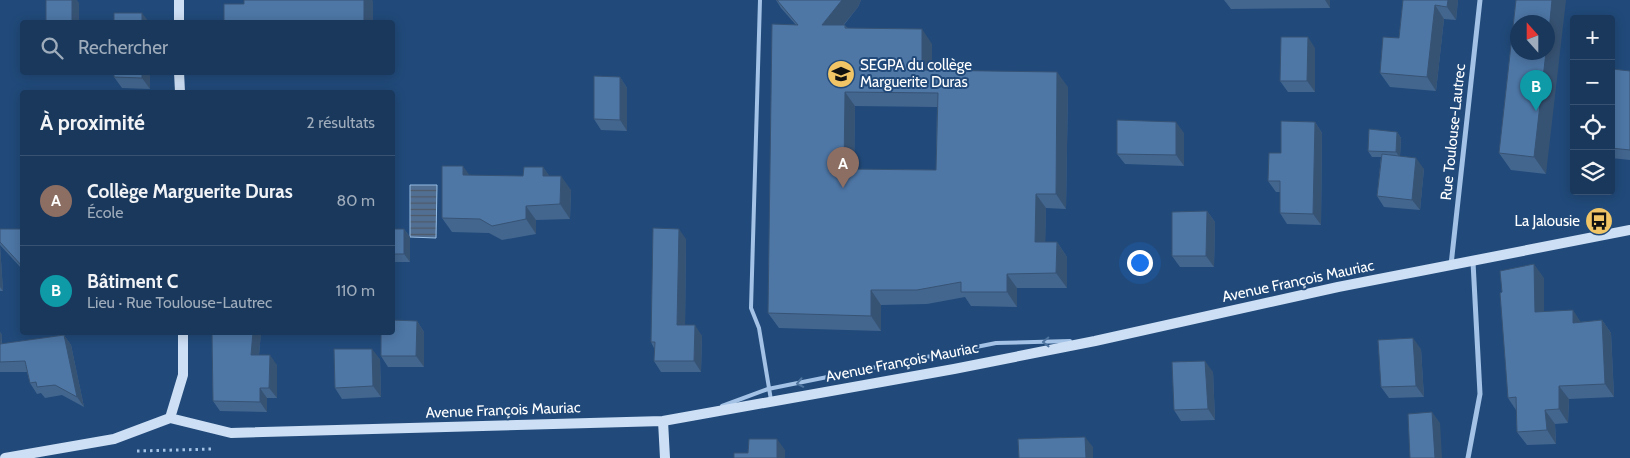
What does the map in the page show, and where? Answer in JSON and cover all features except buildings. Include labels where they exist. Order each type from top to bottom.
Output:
[{"type":"street","points":[[179,0],[179,20]]},
{"type":"street","name":"Rue Toulouse-Lautrec","points":[[1451,266],[1480,0]]},
{"type":"street","points":[[180,75],[180,90]]},
{"type":"street","name":"Avenue François Mauriac","points":[[170,418],[232,433],[663,421],[1095,341],[1338,287],[1630,230]]},
{"type":"street","points":[[1468,458],[1480,394],[1473,262]]},
{"type":"street","points":[[4,458],[114,439],[170,418],[183,375],[182,335]]},
{"type":"street","points":[[663,421],[665,458]]},
{"type":"lane","points":[[760,0],[752,308],[759,328],[771,402]]},
{"type":"lane","points":[[700,414],[768,388],[996,343],[1095,341]]},
{"type":"water","points":[[410,185],[437,185],[436,238],[410,237]]},
{"type":"place","name":"SEGPA du collège Marguerite Duras","points":[[841,74]]},
{"type":"place","name":"Bâtiment C","points":[[1536,111]]},
{"type":"place","name":"Collège Marguerite Duras","points":[[843,188]]},
{"type":"place","name":"La Jalousie","points":[[1599,221]]}]
